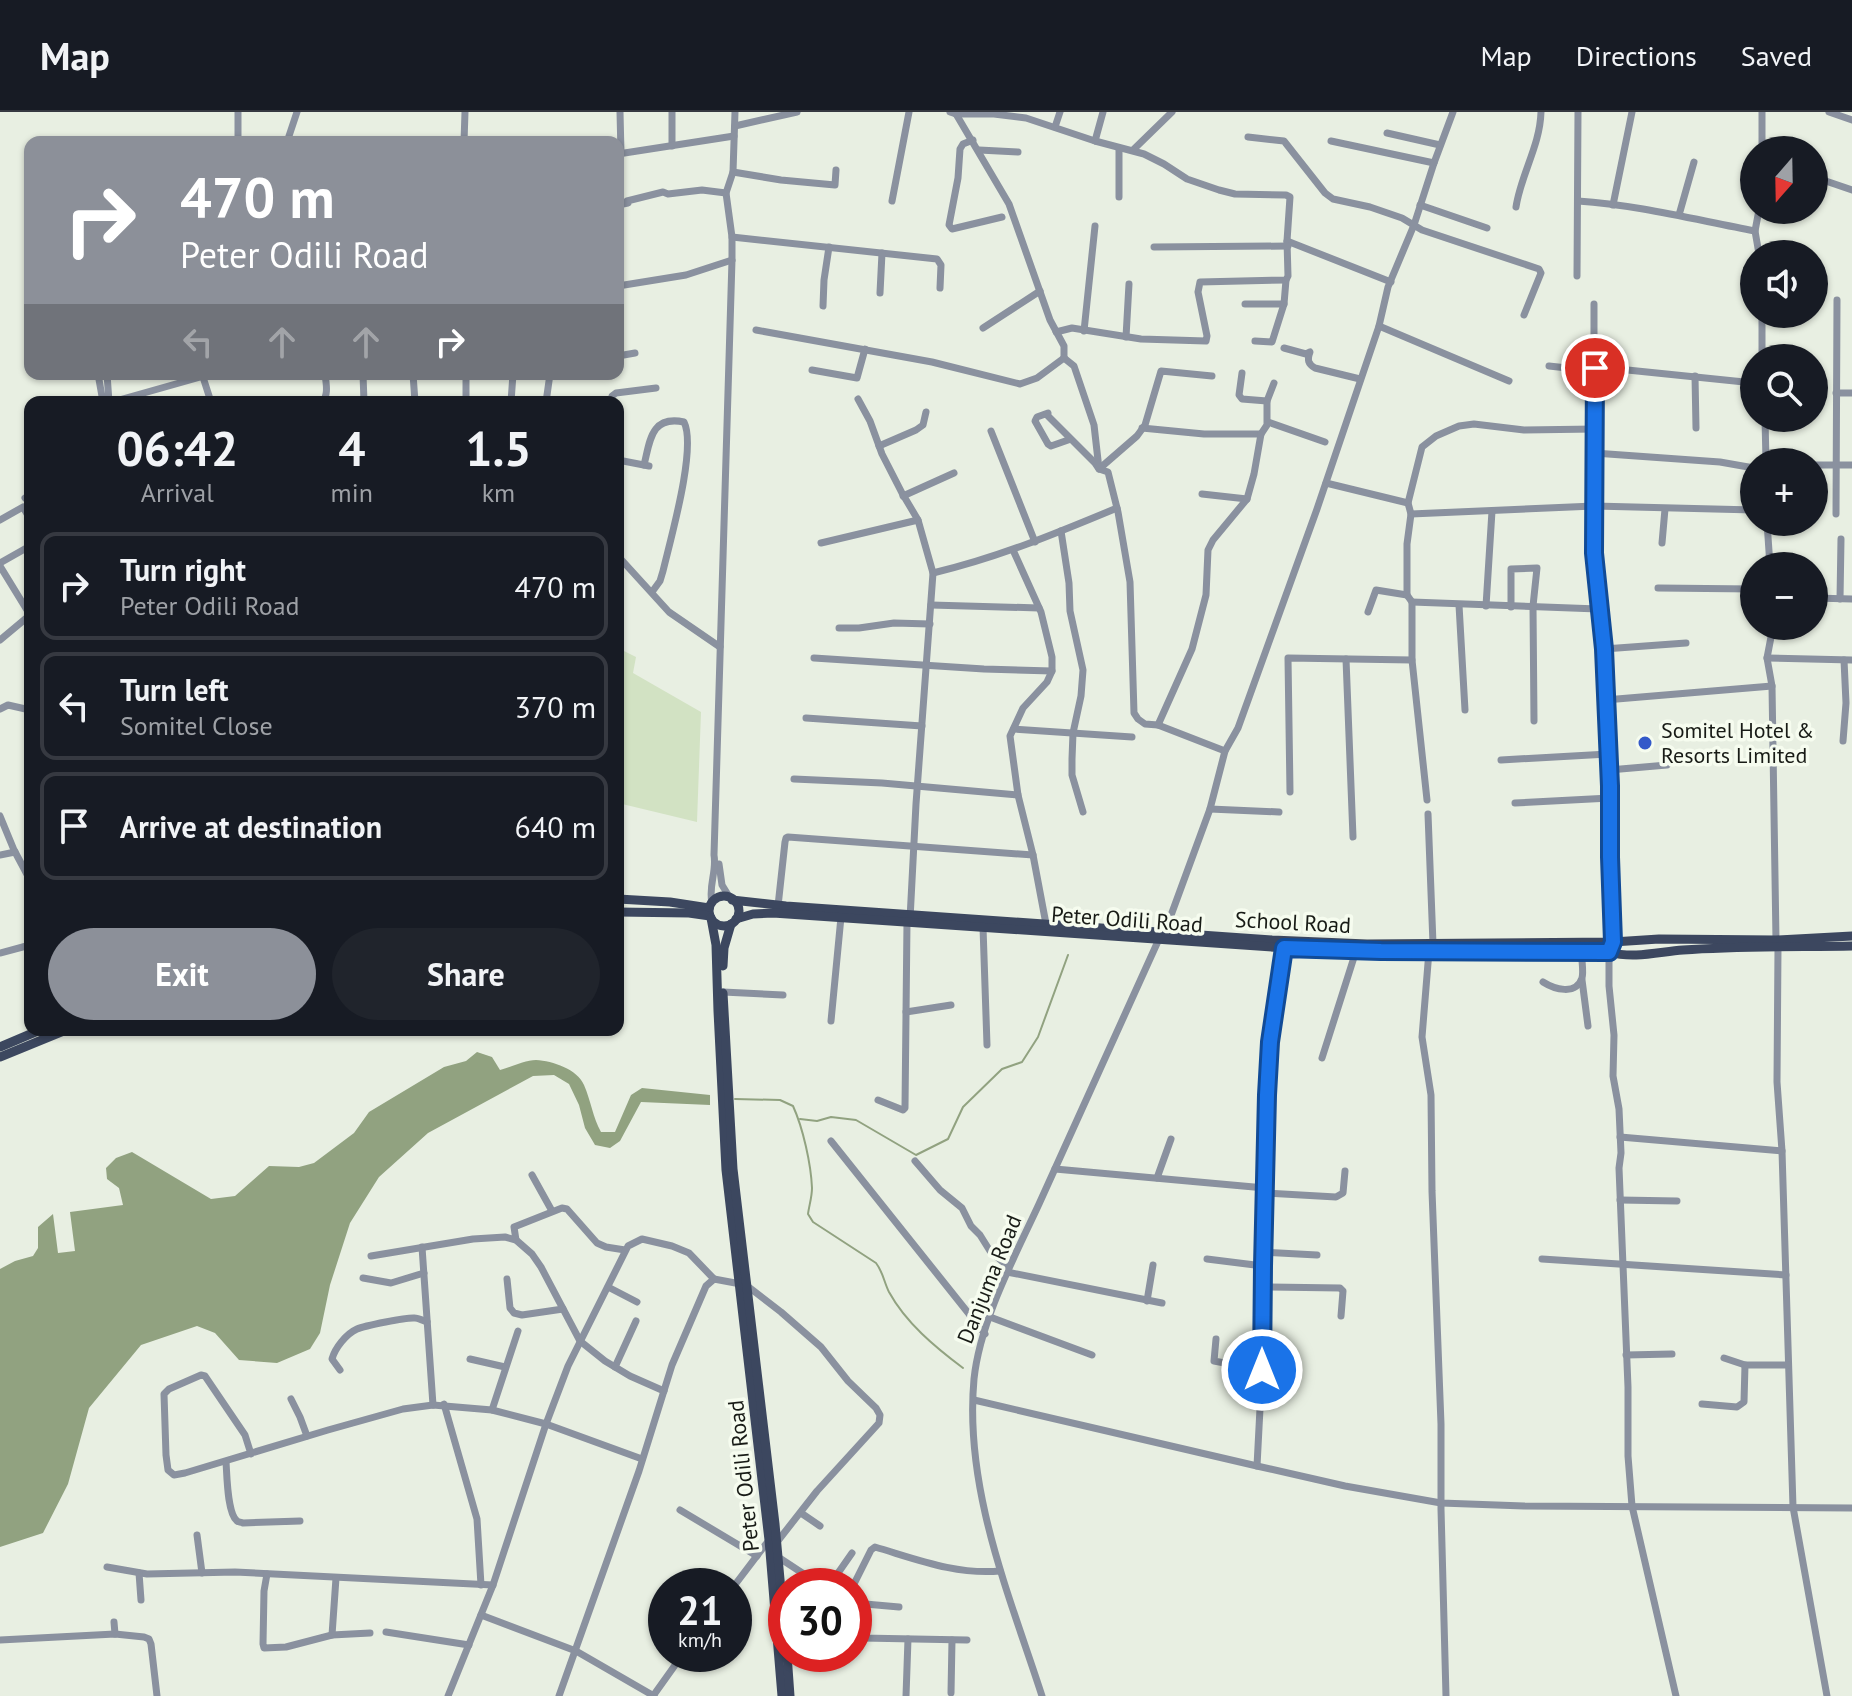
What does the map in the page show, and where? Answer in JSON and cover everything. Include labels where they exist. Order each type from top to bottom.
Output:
[{"type":"main road","points":[[624,899],[670,902],[710,911],[721,926],[734,922],[738,909],[731,899],[720,897],[710,911],[624,912]]},
{"type":"main road","name":"School Road","points":[[731,899],[909,919],[1046,924],[1160,936],[1431,948],[1611,947],[1659,939],[1777,944],[1852,936]]},
{"type":"main road","name":"Peter Odili Road","points":[[710,911],[716,945],[725,1159],[773,1541],[782,1696]]},
{"type":"main road","name":"Peter Odili Road","points":[[742,1284],[723,992],[724,948],[734,922],[761,913],[909,919],[983,927],[1356,951],[1431,948],[1582,952],[1611,947]]},
{"type":"main road","points":[[1777,944],[1852,946]]},
{"type":"main road","points":[[0,1047],[26,1036]]},
{"type":"main road","points":[[0,1057],[51,1036]]},
{"type":"main road","name":"Peter Odili Road","points":[[773,1541],[779,1568]]},
{"type":"main road","points":[[788,1672],[790,1696]]},
{"type":"street","points":[[238,112],[238,136]]},
{"type":"street","points":[[289,136],[297,112]]},
{"type":"street","points":[[464,136],[465,112]]},
{"type":"street","points":[[620,112],[620,136]]},
{"type":"street","points":[[672,112],[672,146]]},
{"type":"street","points":[[710,911],[710,887],[716,865],[732,260],[726,193],[733,172],[735,112]]},
{"type":"street","points":[[735,126],[797,112]]},
{"type":"street","points":[[892,201],[909,112]]},
{"type":"street","points":[[1055,127],[1060,112]]},
{"type":"street","points":[[1095,141],[1103,112]]},
{"type":"street","points":[[1133,150],[1172,112]]},
{"type":"street","name":"Danjuma Road","points":[[1042,1696],[1000,1571],[979,1484],[974,1438],[974,1380],[978,1357],[1008,1269],[1170,918],[1210,809],[1225,751],[1238,728],[1326,483],[1391,282],[1453,112]]},
{"type":"street","points":[[1516,207],[1518,192],[1541,127],[1541,112]]},
{"type":"street","points":[[1577,276],[1578,112]]},
{"type":"street","points":[[1613,205],[1632,112]]},
{"type":"street","points":[[1762,112],[1762,136]]},
{"type":"street","points":[[1829,112],[1852,120]]},
{"type":"street","points":[[954,113],[1027,115],[1095,141],[1133,150],[1187,179],[1219,190],[1235,194],[1290,197],[1288,276],[1284,304],[1272,342],[1255,341]]},
{"type":"street","points":[[954,113],[1009,204],[1040,291],[1064,346],[1064,358]]},
{"type":"street","points":[[1387,133],[1440,145]]},
{"type":"street","points":[[624,152],[734,136]]},
{"type":"street","points":[[1248,137],[1284,141],[1333,199],[1370,207],[1402,218],[1422,230],[1539,269],[1541,273],[1524,315]]},
{"type":"street","points":[[973,140],[963,144],[960,149],[950,228],[1002,217]]},
{"type":"street","points":[[1331,141],[1434,163]]},
{"type":"street","points":[[1119,148],[1119,197]]},
{"type":"street","points":[[979,150],[1018,152]]},
{"type":"street","points":[[1679,215],[1694,162]]},
{"type":"street","points":[[733,172],[835,185],[836,170]]},
{"type":"street","points":[[1828,182],[1852,190]]},
{"type":"street","points":[[624,204],[663,192],[702,190],[726,193]]},
{"type":"street","points":[[1578,201],[1679,215],[1755,231]]},
{"type":"street","points":[[1420,205],[1487,228]]},
{"type":"street","points":[[1756,224],[1757,240]]},
{"type":"street","points":[[1084,331],[1095,226]]},
{"type":"street","points":[[732,237],[937,259],[941,265],[940,288]]},
{"type":"street","points":[[1154,247],[1287,244],[1391,282]]},
{"type":"street","points":[[823,306],[829,247]]},
{"type":"street","points":[[880,293],[882,253]]},
{"type":"street","points":[[624,285],[686,275],[732,260]]},
{"type":"street","points":[[1056,332],[1072,328],[1126,337],[1206,341],[1198,292],[1200,282],[1286,280]]},
{"type":"street","points":[[1126,337],[1129,284]]},
{"type":"street","points":[[983,328],[1040,291]]},
{"type":"street","points":[[1836,514],[1837,300]]},
{"type":"street","points":[[1245,304],[1284,304]]},
{"type":"street","points":[[1594,304],[1594,553],[1604,649],[1609,770],[1609,986],[1614,1035],[1613,1076],[1619,1109],[1628,1456],[1632,1506],[1676,1696]]},
{"type":"street","points":[[1379,326],[1509,381]]},
{"type":"street","points":[[756,330],[932,362],[1020,384],[1037,378],[1064,358]]},
{"type":"street","points":[[1284,348],[1306,354],[1310,352],[1309,365],[1315,368],[1360,379]]},
{"type":"street","points":[[812,370],[857,378],[865,349]]},
{"type":"street","points":[[624,355],[635,353]]},
{"type":"street","points":[[1064,358],[1074,366],[1094,425],[1099,469]]},
{"type":"street","points":[[1549,366],[1594,371]]},
{"type":"street","points":[[1608,368],[1740,381]]},
{"type":"street","points":[[1099,469],[1137,436],[1161,371],[1212,376]]},
{"type":"street","points":[[1242,373],[1239,395],[1242,399],[1267,401]]},
{"type":"street","points":[[1695,376],[1696,428]]},
{"type":"street","points":[[131,396],[187,380]]},
{"type":"street","points":[[1158,725],[1192,649],[1206,595],[1208,550],[1247,499],[1261,434],[1268,422],[1267,401],[1274,383]]},
{"type":"street","points":[[612,396],[656,388]]},
{"type":"street","points":[[1836,393],[1852,393]]},
{"type":"street","points":[[858,399],[903,496],[918,520],[933,573],[909,919],[905,1108],[903,1110],[878,1100]]},
{"type":"street","points":[[879,446],[923,425],[926,412]]},
{"type":"street","points":[[1071,439],[1051,446],[1035,421],[1037,417],[1048,413],[1099,469],[1108,472],[1130,582],[1134,713],[1145,724],[1158,725],[1225,751]]},
{"type":"street","points":[[624,461],[647,466],[655,428],[669,421],[684,422],[687,427],[687,459],[683,479],[663,571],[652,592]]},
{"type":"street","points":[[1268,422],[1325,442]]},
{"type":"street","points":[[1427,800],[1412,660],[1407,544],[1411,514],[1408,503],[1422,447],[1436,436],[1459,426],[1474,424],[1524,430],[1595,429]]},
{"type":"street","points":[[1142,428],[1204,434],[1261,434]]},
{"type":"street","points":[[991,431],[1035,542]]},
{"type":"street","points":[[1594,453],[1740,466]]},
{"type":"street","points":[[1828,465],[1852,465]]},
{"type":"street","points":[[903,496],[954,473]]},
{"type":"street","points":[[1326,483],[1408,503]]},
{"type":"street","points":[[1202,494],[1247,499]]},
{"type":"street","points":[[1411,514],[1594,506],[1740,510]]},
{"type":"street","points":[[933,573],[1013,550],[1117,508]]},
{"type":"street","points":[[0,520],[24,509]]},
{"type":"street","points":[[1662,543],[1665,509]]},
{"type":"street","points":[[1486,606],[1492,511]]},
{"type":"street","points":[[821,543],[918,520]]},
{"type":"street","points":[[1061,531],[1070,611],[1083,670],[1073,733],[1072,775],[1083,812]]},
{"type":"street","points":[[1840,599],[1841,539]]},
{"type":"street","points":[[24,550],[0,564],[24,605]]},
{"type":"street","points":[[1013,550],[1039,608],[1052,657],[1052,671],[1047,682],[1023,708],[1010,736],[1018,795],[1046,924]]},
{"type":"street","points":[[624,562],[669,612],[720,647]]},
{"type":"street","points":[[1511,607],[1511,569],[1537,568],[1533,606],[1534,721]]},
{"type":"street","points":[[1658,588],[1740,589]]},
{"type":"street","points":[[1368,612],[1376,590],[1410,599],[1459,605],[1598,609]]},
{"type":"street","points":[[1828,599],[1852,599]]},
{"type":"street","points":[[931,605],[1039,608]]},
{"type":"street","points":[[1459,605],[1465,710]]},
{"type":"street","points":[[0,640],[24,620]]},
{"type":"street","points":[[839,628],[894,623],[930,624]]},
{"type":"street","points":[[1770,640],[1767,658],[1772,686],[1777,1082],[1782,1151],[1793,1507],[1827,1696]]},
{"type":"street","points":[[1604,649],[1686,643]]},
{"type":"street","points":[[814,658],[1052,671]]},
{"type":"street","points":[[1290,792],[1288,658],[1412,660]]},
{"type":"street","points":[[1767,658],[1848,660],[1843,741]]},
{"type":"street","points":[[1346,659],[1353,837]]},
{"type":"street","points":[[1605,700],[1772,686]]},
{"type":"street","points":[[0,709],[8,705],[24,709]]},
{"type":"street","points":[[806,718],[922,726]]},
{"type":"street","points":[[1014,729],[1132,737]]},
{"type":"street","points":[[1501,760],[1608,754]]},
{"type":"street","points":[[1609,770],[1667,765]]},
{"type":"street","points":[[794,779],[1018,795]]},
{"type":"street","points":[[1515,803],[1610,798]]},
{"type":"street","points":[[1210,809],[1279,812]]},
{"type":"street","points":[[1428,814],[1431,948],[1422,1037],[1431,1095],[1446,1696]]},
{"type":"street","points":[[0,816],[24,869]]},
{"type":"street","points":[[778,906],[788,837],[1033,855]]},
{"type":"street","points":[[0,855],[15,852]]},
{"type":"street","points":[[714,855],[722,885],[731,899]]},
{"type":"street","points":[[831,1021],[841,917]]},
{"type":"street","points":[[983,927],[987,1045]]},
{"type":"street","points":[[0,953],[24,947]]},
{"type":"street","points":[[1257,1466],[1270,1042],[1284,948]]},
{"type":"street","points":[[1322,1058],[1356,951]]},
{"type":"street","points":[[1582,952],[1588,1026]]},
{"type":"street","points":[[1543,982],[1562,990],[1573,989],[1582,977]]},
{"type":"street","points":[[723,992],[783,995]]},
{"type":"street","points":[[906,1012],[951,1005]]},
{"type":"street","points":[[1620,1137],[1782,1151]]},
{"type":"street","points":[[1157,1178],[1171,1139]]},
{"type":"street","points":[[831,1141],[985,1334]]},
{"type":"street","points":[[915,1161],[940,1190],[962,1208],[971,1226],[1008,1269],[1162,1303]]},
{"type":"street","points":[[1055,1169],[1336,1197],[1343,1193],[1345,1171]]},
{"type":"street","points":[[532,1175],[552,1211]]},
{"type":"street","points":[[1620,1200],[1677,1201]]},
{"type":"street","points":[[516,1240],[514,1227],[562,1208],[567,1209],[597,1243],[625,1250]]},
{"type":"street","points":[[371,1256],[473,1239],[505,1237],[516,1240],[541,1267],[580,1341],[630,1376],[664,1391]]},
{"type":"street","points":[[448,1696],[493,1585],[546,1424],[580,1341],[625,1250],[642,1239],[689,1253],[714,1279],[742,1284],[781,1312],[819,1345],[880,1415],[879,1423],[801,1513],[748,1568]]},
{"type":"street","points":[[422,1247],[433,1405]]},
{"type":"street","points":[[1263,1252],[1317,1255]]},
{"type":"street","points":[[1207,1259],[1263,1266]]},
{"type":"street","points":[[1542,1259],[1786,1275]]},
{"type":"street","points":[[1147,1301],[1153,1265]]},
{"type":"street","points":[[363,1278],[391,1283],[424,1273]]},
{"type":"street","points":[[507,1279],[510,1308],[514,1313],[522,1315],[563,1309]]},
{"type":"street","points":[[559,1696],[664,1391],[695,1309],[706,1286],[714,1279]]},
{"type":"street","points":[[608,1287],[637,1302]]},
{"type":"street","points":[[1263,1287],[1340,1288],[1343,1291],[1341,1316]]},
{"type":"street","points":[[990,1317],[1092,1355]]},
{"type":"street","points":[[340,1370],[332,1354],[356,1329],[406,1318],[427,1322]]},
{"type":"street","points":[[615,1367],[636,1321]]},
{"type":"street","points":[[492,1410],[518,1331]]},
{"type":"street","points":[[1216,1339],[1214,1361],[1262,1370]]},
{"type":"street","points":[[1626,1355],[1672,1354]]},
{"type":"street","points":[[1724,1358],[1745,1365],[1788,1365]]},
{"type":"street","points":[[470,1359],[505,1367]]},
{"type":"street","points":[[1702,1404],[1737,1407],[1742,1404],[1745,1365]]},
{"type":"street","points":[[251,1454],[245,1435],[205,1376],[169,1389],[164,1394],[166,1455],[170,1474],[226,1462],[403,1409],[444,1404],[492,1410],[546,1424],[642,1459]]},
{"type":"street","points":[[291,1399],[307,1436]]},
{"type":"street","points":[[974,1400],[1345,1486],[1441,1503],[1852,1508]]},
{"type":"street","points":[[444,1404],[477,1519],[481,1585]]},
{"type":"street","points":[[226,1462],[230,1505],[237,1521],[300,1521]]},
{"type":"street","points":[[680,1510],[757,1556]]},
{"type":"street","points":[[801,1513],[820,1526]]},
{"type":"street","points":[[197,1535],[202,1573]]},
{"type":"street","points":[[862,1568],[875,1547],[949,1569],[979,1573],[1000,1571]]},
{"type":"street","points":[[842,1568],[852,1553]]},
{"type":"street","points":[[778,1557],[795,1568]]},
{"type":"street","points":[[107,1567],[139,1573],[235,1572],[493,1585]]},
{"type":"street","points":[[139,1573],[141,1600]]},
{"type":"street","points":[[267,1574],[264,1648],[286,1647],[332,1635],[370,1633]]},
{"type":"street","points":[[332,1635],[336,1578]]},
{"type":"street","points":[[872,1605],[899,1607]]},
{"type":"street","points":[[481,1615],[576,1651],[654,1696],[671,1672]]},
{"type":"street","points":[[114,1622],[115,1634]]},
{"type":"street","points":[[386,1632],[469,1645]]},
{"type":"street","points":[[0,1640],[115,1634],[144,1637],[151,1644],[157,1696]]},
{"type":"street","points":[[872,1638],[967,1640]]},
{"type":"street","points":[[906,1696],[908,1639]]},
{"type":"street","points":[[951,1693],[952,1640]]},
{"type":"shaded area","points":[[624,651],[636,657],[633,673],[701,712],[697,822],[624,804]]},
{"type":"shaded area","points":[[477,1052],[492,1057],[500,1070],[536,1060],[570,1070],[584,1085],[601,1132],[615,1132],[631,1095],[642,1088],[710,1095],[710,1105],[641,1102],[620,1141],[610,1148],[595,1145],[585,1128],[569,1084],[554,1075],[533,1076],[428,1133],[379,1177],[350,1223],[330,1285],[320,1333],[310,1349],[277,1363],[239,1360],[215,1333],[197,1326],[141,1345],[89,1408],[68,1484],[43,1533],[0,1547],[0,1269],[33,1256],[38,1248],[38,1227],[53,1214],[58,1253],[75,1251],[70,1212],[123,1205],[119,1188],[107,1179],[106,1168],[116,1158],[132,1152],[211,1199],[235,1196],[269,1166],[299,1167],[314,1163],[354,1133],[369,1112],[444,1067],[466,1061]]},
{"type":"waterway","points":[[800,1119],[817,1121],[831,1117],[856,1120],[916,1155],[948,1139],[963,1107],[1002,1069],[1022,1062],[1038,1037],[1068,955]]},
{"type":"waterway","points":[[735,1099],[780,1100],[793,1106],[808,1157],[812,1188],[808,1214],[813,1222],[876,1263],[889,1292],[904,1314],[932,1343],[963,1368]]},
{"type":"place","name":"Somitel Hotel & Resorts Limited","points":[[1645,743]]},
{"type":"route","points":[[1262,1370],[1267,1095],[1270,1042],[1284,948],[1609,952],[1613,942],[1604,649],[1594,553],[1595,368]]}]
